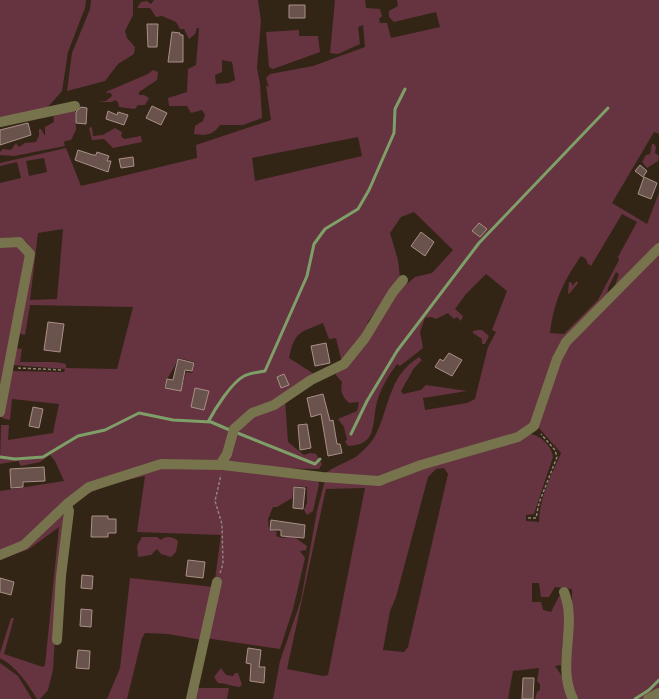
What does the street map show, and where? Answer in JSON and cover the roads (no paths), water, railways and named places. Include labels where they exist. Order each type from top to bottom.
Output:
[{"type":"street","points":[[0,122],[75,106]]},
{"type":"street","points":[[0,244],[19,242],[30,254],[0,412]]},
{"type":"street","points":[[0,555],[24,544],[67,504],[89,487],[161,464],[222,465],[322,477],[379,481],[421,465],[518,437],[534,426],[557,359],[566,342],[659,248]]},
{"type":"street","points":[[222,465],[227,454],[234,429],[252,413],[274,404],[311,380],[344,364],[365,338],[393,292],[403,280]]},
{"type":"street","points":[[57,640],[61,576],[69,511],[67,504]]},
{"type":"street","points":[[191,699],[217,582]]},
{"type":"street","points":[[564,592],[567,600],[569,635],[565,658],[566,676],[573,699]]},
{"type":"street","points":[[648,699],[659,693]]},
{"type":"waterway","points":[[208,422],[224,397],[239,379],[249,374],[265,371],[307,276],[314,244],[325,229],[358,209],[369,190],[394,133],[395,109],[405,89]]},
{"type":"waterway","points":[[351,434],[367,401],[397,351],[479,243],[608,108]]},
{"type":"waterway","points":[[0,457],[15,459],[43,457],[78,436],[105,430],[139,413],[173,420],[211,422],[232,431]]},
{"type":"waterway","points":[[235,432],[315,464],[320,459]]},
{"type":"waterway","points":[[635,699],[649,690],[659,680]]}]
